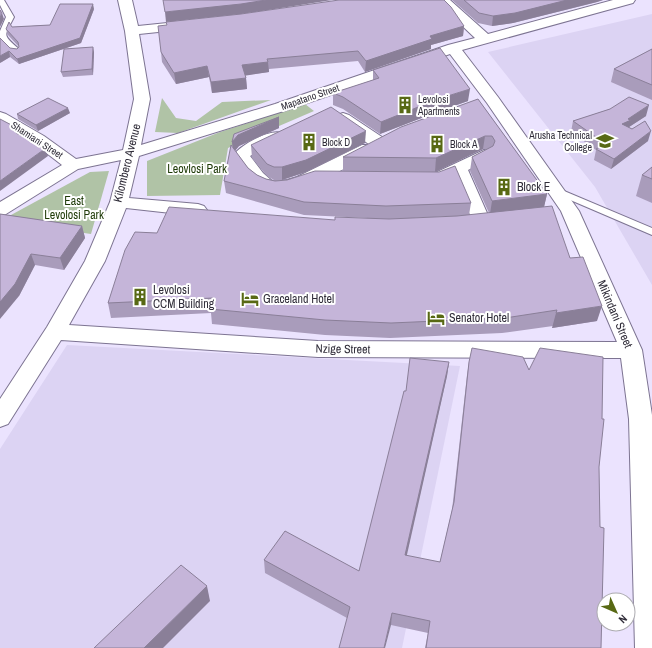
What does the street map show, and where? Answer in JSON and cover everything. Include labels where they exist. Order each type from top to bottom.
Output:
[{"type":"street","name":"Kilombero Avenue","points":[[0,418],[55,332],[95,260],[119,202],[142,99],[132,31],[125,0]]},
{"type":"street","points":[[442,0],[484,38]]},
{"type":"street","name":"Mapatano Street","points":[[0,210],[73,165],[131,153],[281,107],[484,38],[628,0]]},
{"type":"street","points":[[132,31],[203,23]]},
{"type":"street","name":"Mikindani Street","points":[[453,48],[486,101],[557,191],[570,211],[631,350],[641,419],[649,648]]},
{"type":"street","points":[[287,131],[246,151],[241,156],[254,174],[268,186],[285,187],[314,177],[386,140],[336,113],[329,112]]},
{"type":"street","name":"Shamiani Street","points":[[0,117],[38,139],[73,165]]},
{"type":"street","points":[[415,179],[438,178],[484,155]]},
{"type":"street","points":[[459,168],[490,221],[464,224]]},
{"type":"street","points":[[314,177],[351,177]]},
{"type":"street","points":[[119,202],[212,211]]},
{"type":"street","points":[[548,214],[570,211]]},
{"type":"street","name":"Nzige Street","points":[[55,332],[318,349],[631,350]]},
{"type":"lane","points":[[1,0],[10,17],[2,34],[3,39],[16,51]]},
{"type":"lane","points":[[557,191],[652,232]]},
{"type":"shaded area","name":"Arusha Technical College","points":[[652,14],[652,285],[595,187],[488,52]]},
{"type":"shaded area","points":[[67,345],[460,366],[402,648],[0,648],[0,449]]},
{"type":"green space","points":[[162,98],[176,118],[196,121],[222,102],[271,100],[178,133],[155,132]]},
{"type":"green space","name":"Leovlosi Park","points":[[305,104],[314,111],[228,148],[220,195],[147,196],[147,161],[220,132]]},
{"type":"green space","name":"East Levolosi Park","points":[[109,171],[91,234],[0,221],[90,172]]},
{"type":"building","points":[[163,0],[266,0],[165,12]]},
{"type":"building","points":[[339,0],[444,0],[451,7],[464,26],[430,36],[432,39],[366,61],[358,51],[267,59],[268,62],[242,65],[246,78],[211,82],[207,66],[174,73],[161,52],[158,26],[167,25],[166,22],[241,14]]},
{"type":"building","points":[[464,0],[567,0],[515,13],[493,16],[479,13]]},
{"type":"building","points":[[60,4],[93,4],[80,38],[17,59],[9,51],[0,56],[0,38],[10,48],[17,49],[19,47],[18,42],[6,29],[9,22],[12,27],[50,25]]},
{"type":"building","points":[[93,47],[92,69],[61,72],[64,49]]},
{"type":"building","points":[[440,48],[470,89],[438,99],[381,122],[343,97],[333,93],[379,78],[373,70]]},
{"type":"building","points":[[652,49],[652,85],[614,69]]},
{"type":"building","points":[[629,97],[649,105],[628,119],[631,120],[622,124],[632,129],[645,121],[651,131],[614,159],[596,149],[606,144],[573,121],[610,109]]},
{"type":"building","points":[[48,98],[68,108],[36,125],[17,114]]},
{"type":"building","points":[[478,99],[547,194],[492,201],[472,157],[493,146],[495,141],[492,136],[485,136],[436,158],[343,157],[401,127]]},
{"type":"building","name":"Block D","points":[[331,107],[366,131],[306,160],[282,167],[274,167],[267,164],[251,145]]},
{"type":"building","points":[[279,117],[238,135],[232,142],[234,134]]},
{"type":"building","points":[[0,119],[21,130],[16,133],[46,148],[0,181]]},
{"type":"building","points":[[231,145],[248,168],[257,175],[275,181],[287,180],[315,171],[439,172],[455,166],[471,203],[386,206],[304,202],[224,181]]},
{"type":"building","points":[[652,167],[652,179],[642,175]]},
{"type":"building","points":[[552,206],[570,258],[583,257],[602,306],[556,313],[557,310],[505,318],[391,323],[325,320],[210,309],[213,298],[108,303],[125,250],[135,232],[157,233],[169,207],[335,220],[335,217],[389,219],[457,216]]},
{"type":"building","points":[[0,214],[82,226],[60,258],[31,254],[15,284],[0,302]]},
{"type":"building","points":[[472,348],[523,357],[529,370],[540,348],[603,357],[602,419],[604,419],[599,467],[600,527],[604,528],[602,592],[596,592],[596,632],[601,632],[601,648],[426,648],[430,621],[392,613],[384,648],[339,648],[350,607],[264,560],[285,531],[359,571],[404,391],[406,391],[410,358],[449,362],[405,555],[440,562],[454,502],[469,362]]},
{"type":"building","points":[[181,565],[207,586],[144,648],[94,648]]},
{"type":"place","name":"Levolosi Apartments","points":[[405,105]]},
{"type":"place","name":"Arusha Technical College","points":[[605,141]]},
{"type":"place","name":"Block D","points":[[309,142]]},
{"type":"place","name":"Block A","points":[[437,144]]},
{"type":"place","name":"Block E","points":[[504,187]]},
{"type":"place","name":"Levolosi CCM Building","points":[[140,297]]},
{"type":"place","name":"Graceland Hotel","points":[[250,299]]},
{"type":"place","name":"Senator Hotel","points":[[436,318]]}]
